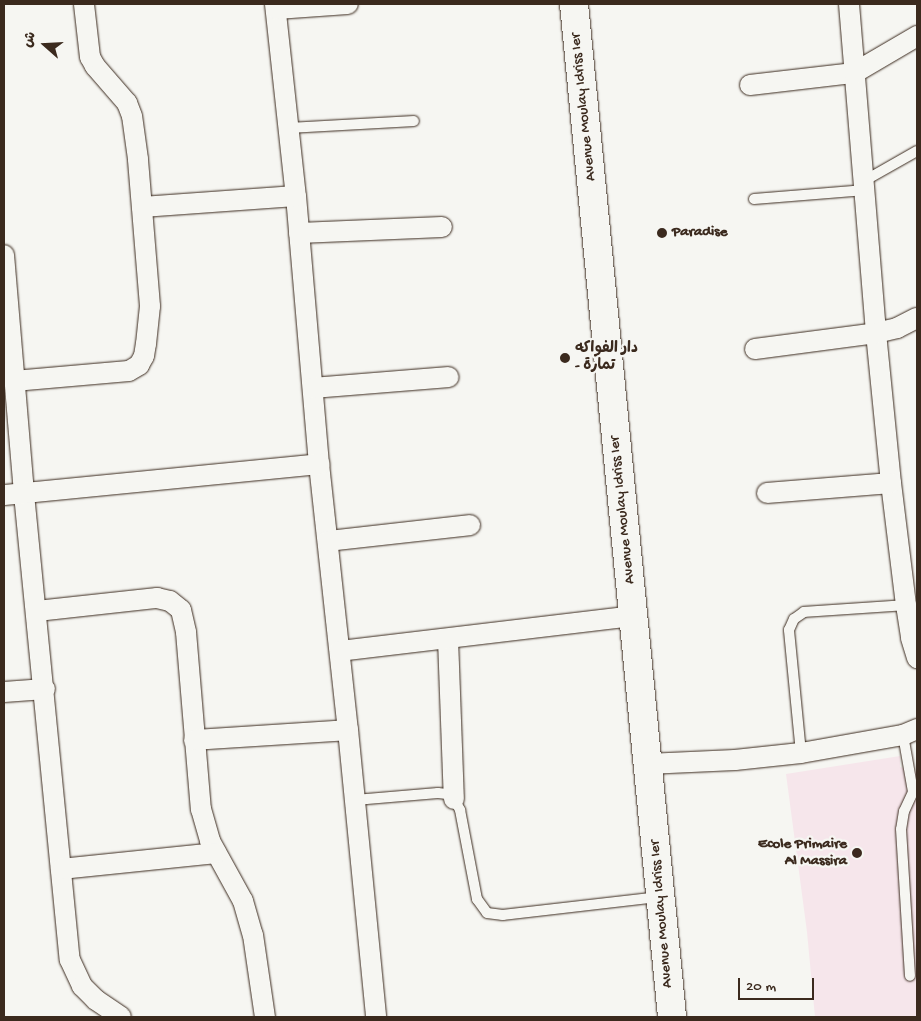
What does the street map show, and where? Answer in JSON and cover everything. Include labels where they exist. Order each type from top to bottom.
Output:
[{"type":"main road","name":"Avenue Moulay Idriss Ier","points":[[574,4],[672,1017]]},
{"type":"street","points":[[14,381],[128,371],[138,365],[144,356],[150,306],[132,116],[127,103],[90,57],[84,4]]},
{"type":"street","points":[[348,4],[276,6],[296,196],[319,464],[340,651],[376,1017]]},
{"type":"street","points":[[849,4],[876,333],[891,484],[910,576],[906,605],[911,638],[917,658]]},
{"type":"street","points":[[750,85],[854,73],[917,36]]},
{"type":"street","points":[[142,207],[296,196]]},
{"type":"street","points":[[299,233],[442,227]]},
{"type":"street","points":[[4,254],[24,494],[45,689],[70,960],[82,986],[96,1000],[121,1017]]},
{"type":"street","points":[[755,349],[876,333],[897,328],[917,318]]},
{"type":"street","points":[[313,388],[448,377]]},
{"type":"street","points":[[4,495],[319,464]]},
{"type":"street","points":[[767,493],[891,484]]},
{"type":"street","points":[[328,541],[470,525]]},
{"type":"street","points":[[37,611],[157,598],[177,605],[181,610],[186,632],[201,810],[216,852],[243,901],[253,935],[265,1017]]},
{"type":"street","points":[[340,651],[633,616]]},
{"type":"street","points":[[448,639],[454,799]]},
{"type":"street","points":[[4,692],[45,689]]},
{"type":"street","points":[[194,740],[348,730]]},
{"type":"street","points":[[648,764],[735,760],[801,753],[910,732]]},
{"type":"street","points":[[61,869],[216,852]]},
{"type":"lane","points":[[289,128],[414,121]]},
{"type":"lane","points":[[754,199],[865,185],[917,151]]},
{"type":"lane","points":[[801,753],[789,630],[794,618],[804,612],[906,605]]},
{"type":"lane","points":[[910,732],[913,792],[904,811],[901,829],[910,976]]},
{"type":"lane","points":[[355,800],[438,793],[447,794],[454,799],[460,810],[477,899],[487,913],[503,915],[660,897]]},
{"type":"shaded area","name":"Ecole Primaire Al Massira","points":[[900,756],[900,767],[917,772],[917,1017],[815,1017],[807,932],[786,774]]},
{"type":"place","name":"Paradise","points":[[662,233]]},
{"type":"place","name":"دار الفواكه - تمارة","points":[[565,358]]},
{"type":"place","name":"Ecole Primaire Al Massira","points":[[857,853]]}]
